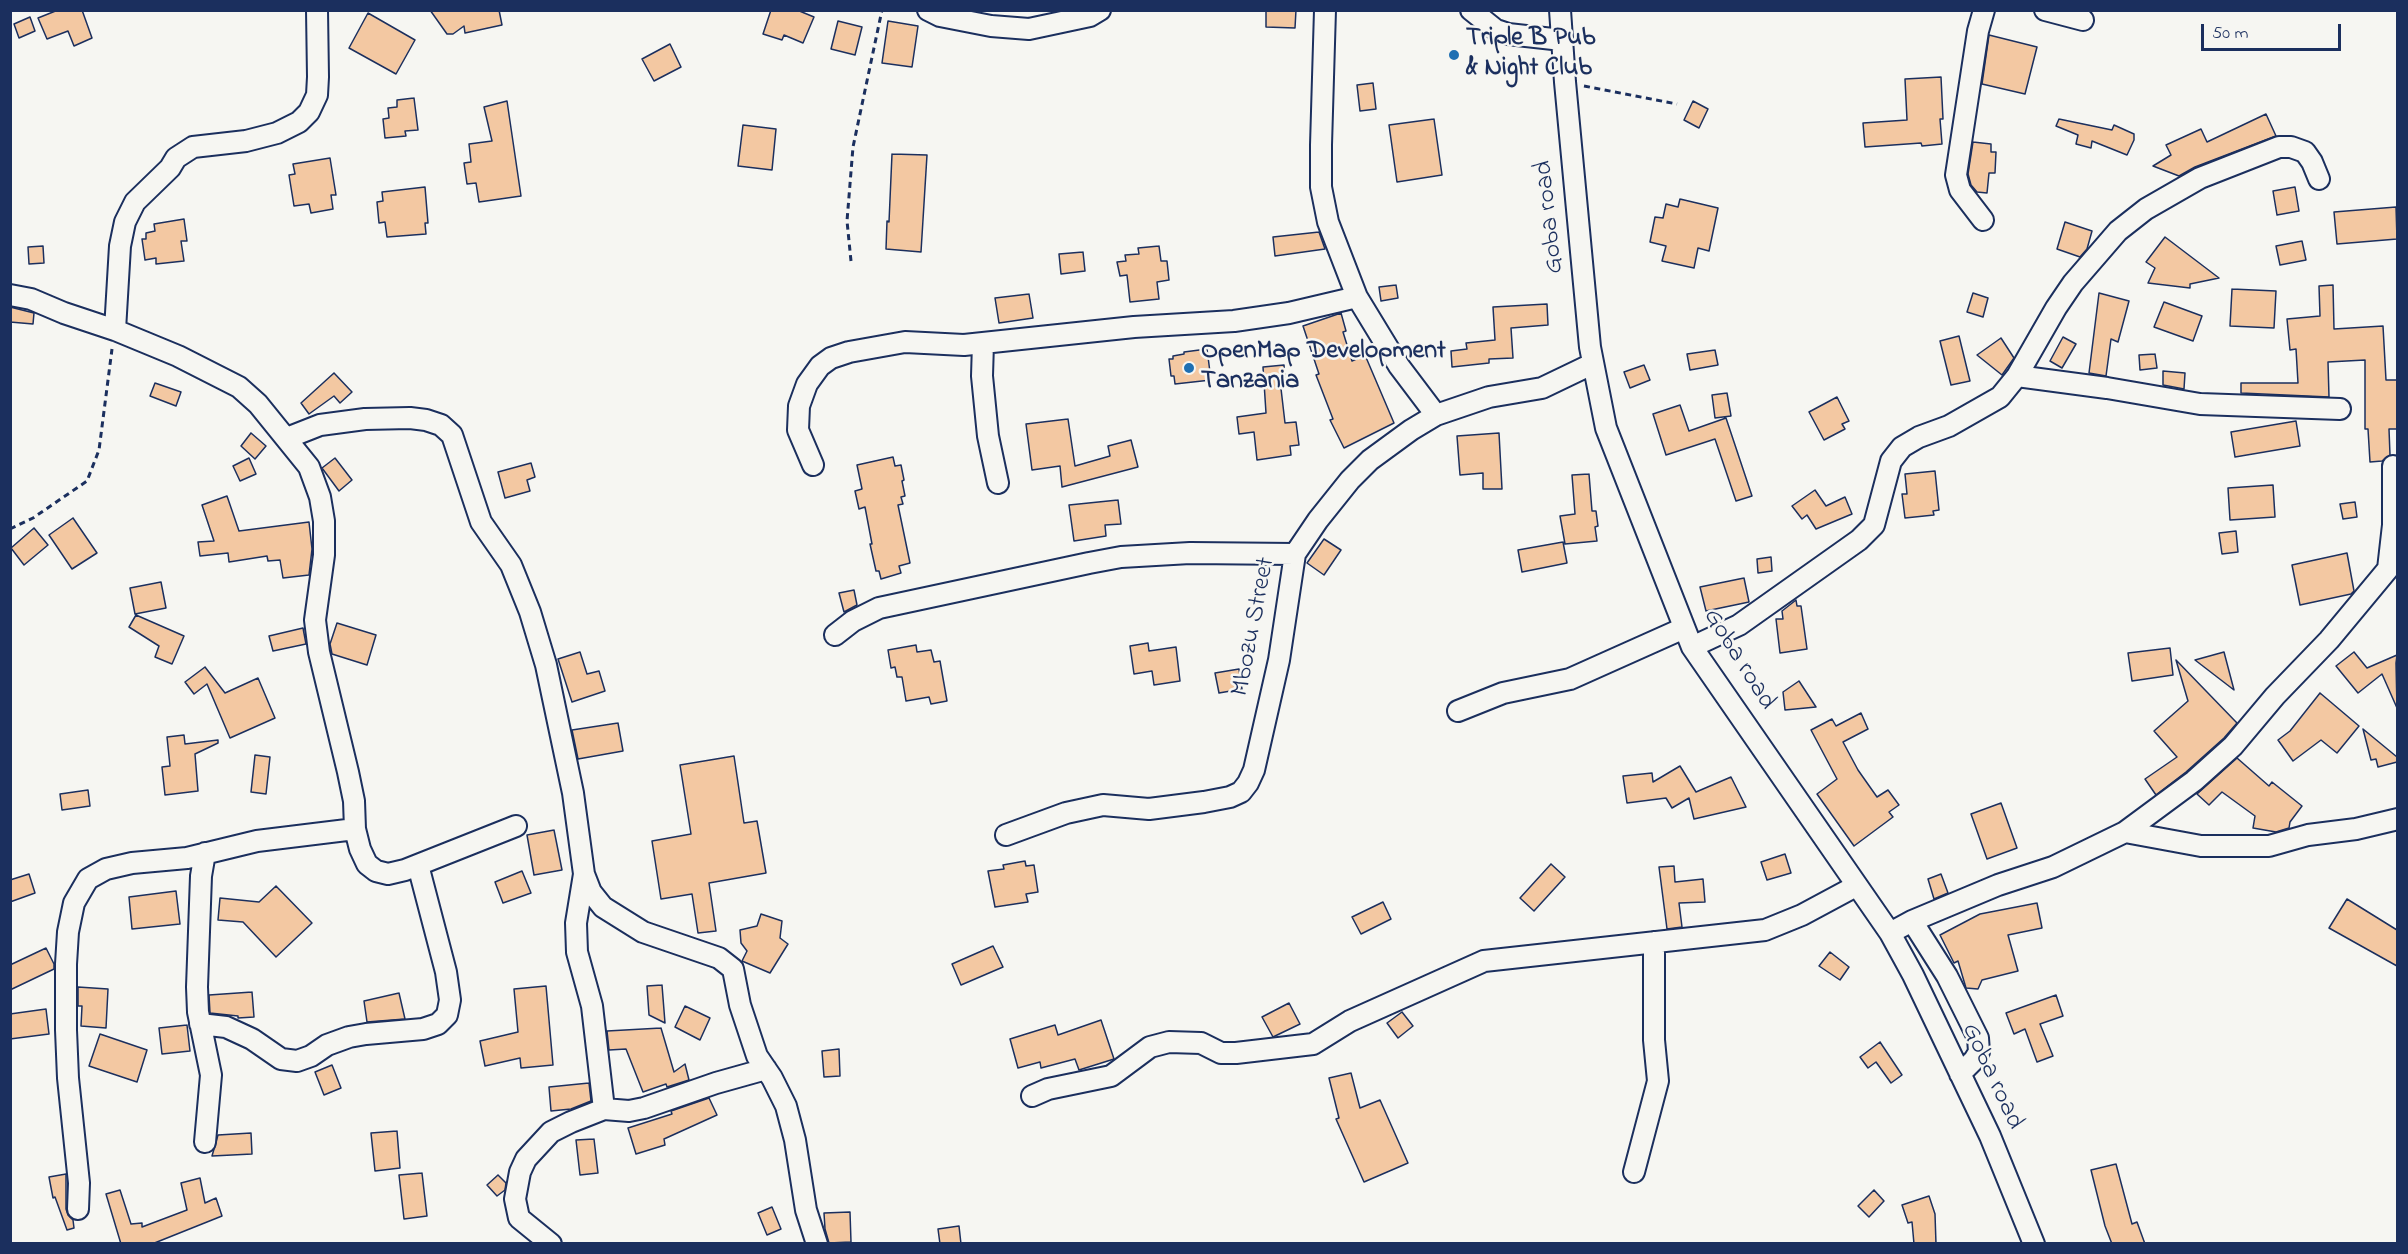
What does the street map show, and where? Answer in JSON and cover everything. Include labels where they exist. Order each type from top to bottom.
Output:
[{"type":"street","points":[[115,330],[120,246],[125,222],[135,202],[170,168],[176,158],[193,147],[246,141],[277,133],[299,122],[309,112],[317,95],[317,10]]},
{"type":"street","points":[[928,10],[940,16],[971,22],[1029,29],[1090,16],[1100,10]]},
{"type":"street","points":[[1325,10],[1322,187],[1328,222],[1357,297],[1399,366],[1436,415]]},
{"type":"street","points":[[1471,10],[1496,30],[1508,34],[1562,40]]},
{"type":"street","name":"Goba road","points":[[1560,10],[1592,364],[1606,428],[1692,646],[1890,933],[1913,975],[1990,1136],[2034,1244]]},
{"type":"street","points":[[1983,220],[1960,190],[1956,175],[1978,31],[1984,10]]},
{"type":"street","points":[[2045,10],[2083,20]]},
{"type":"street","points":[[1692,646],[1739,625],[1859,540],[1874,525],[1891,461],[1902,447],[1949,426],[2000,397],[2017,376],[2073,283],[2118,231],[2146,209],[2200,178],[2279,147],[2291,147],[2305,152],[2319,179]]},
{"type":"street","points":[[10,295],[31,299],[115,330],[177,356],[239,387],[258,404],[309,467],[320,497],[324,521],[324,555],[315,620],[318,652],[348,772],[354,801],[355,829],[367,864],[376,871],[388,874],[516,826]]},
{"type":"street","points":[[813,465],[798,430],[799,406],[807,384],[825,362],[849,352],[905,342],[964,345],[1134,327],[1234,321],[1289,313],[1357,297]]},
{"type":"street","points":[[983,343],[982,376],[988,436],[998,483]]},
{"type":"street","name":"Mbozu Street","points":[[1006,835],[1066,813],[1094,807],[1149,809],[1204,802],[1230,797],[1241,792],[1254,770],[1277,670],[1295,554],[1318,520],[1370,460],[1436,415],[1489,397],[1542,388],[1592,364]]},
{"type":"street","points":[[2017,376],[2200,404],[2340,409]]},
{"type":"street","points":[[287,438],[320,425],[365,419],[410,418],[441,425],[452,435],[481,522],[511,565],[530,612],[546,665],[573,793],[584,874],[591,892],[603,907],[643,932],[718,958],[733,969],[746,1027],[757,1056],[786,1106],[806,1210],[817,1244]]},
{"type":"street","points":[[1890,933],[1912,921],[1998,885],[2053,867],[2125,832],[2194,781],[2234,746],[2275,696],[2329,640],[2388,569],[2393,525],[2393,466]]},
{"type":"street","points":[[835,635],[853,621],[879,608],[1121,557],[1190,553],[1295,554]]},
{"type":"street","points":[[1458,711],[1503,693],[1570,679],[1684,628]]},
{"type":"street","points":[[2125,832],[2201,846],[2269,846],[2308,835],[2396,821]]},
{"type":"street","points":[[78,1209],[79,1182],[68,1078],[66,1030],[68,932],[74,903],[88,879],[106,869],[132,863],[187,858],[257,841],[355,829]]},
{"type":"street","points":[[205,853],[201,876],[197,987],[200,1024],[211,1075],[205,1142]]},
{"type":"street","points":[[200,1024],[226,1027],[252,1039],[282,1059],[297,1061],[327,1045],[349,1038],[366,1034],[423,1029],[438,1024],[447,1015],[450,1000],[446,972],[418,864]]},
{"type":"street","points":[[584,874],[576,923],[577,952],[592,1006],[604,1109]]},
{"type":"street","points":[[1032,1096],[1047,1089],[1111,1076],[1150,1047],[1169,1042],[1201,1043],[1221,1053],[1313,1044],[1350,1021],[1484,961],[1765,930],[1802,915],[1856,886]]},
{"type":"street","points":[[1912,921],[1947,976],[1978,1038],[1978,1052],[1974,1060],[1960,1074]]},
{"type":"street","points":[[1634,1172],[1658,1082],[1654,1041],[1654,942]]},
{"type":"street","points":[[551,1244],[519,1218],[515,1198],[520,1172],[526,1159],[550,1132],[604,1109],[629,1111],[644,1108],[716,1083],[766,1070]]},
{"type":"path","points":[[851,261],[847,221],[853,147],[882,10]]},
{"type":"path","points":[[1565,82],[1677,104]]},
{"type":"path","points":[[10,529],[33,518],[87,481],[99,450],[115,330]]},
{"type":"building","points":[[58,10],[82,10],[92,38],[74,46],[68,31],[47,39],[38,18]]},
{"type":"building","points":[[430,10],[499,10],[502,25],[465,33],[464,26],[453,34],[447,34]]},
{"type":"building","points":[[771,10],[797,10],[814,17],[803,43],[784,35],[782,40],[763,34]]},
{"type":"building","points":[[1266,10],[1296,10],[1295,28],[1266,27]]},
{"type":"building","points":[[368,13],[415,40],[396,74],[349,48]]},
{"type":"building","points":[[30,17],[35,31],[19,38],[14,24]]},
{"type":"building","points":[[838,21],[862,27],[855,55],[831,49]]},
{"type":"building","points":[[888,21],[918,26],[912,67],[882,63]]},
{"type":"building","points":[[1989,35],[2037,47],[2025,94],[1982,84]]},
{"type":"building","points":[[670,44],[681,67],[654,81],[642,59]]},
{"type":"building","points":[[1941,77],[1942,144],[1922,146],[1921,143],[1865,147],[1863,123],[1907,120],[1905,79]]},
{"type":"building","points":[[1373,83],[1376,109],[1360,111],[1357,85]]},
{"type":"building","points":[[414,98],[418,130],[405,131],[406,136],[385,138],[383,119],[389,118],[388,108],[397,107],[397,100]]},
{"type":"building","points":[[507,101],[521,196],[479,202],[476,183],[467,184],[464,163],[471,162],[469,144],[492,141],[484,107]]},
{"type":"building","points":[[1693,101],[1708,109],[1699,128],[1684,120]]},
{"type":"building","points":[[2266,114],[2276,136],[2195,167],[2179,176],[2153,166],[2171,155],[2166,145],[2201,129],[2207,142]]},
{"type":"building","points":[[1434,119],[1442,175],[1397,182],[1389,125]]},
{"type":"building","points":[[2059,119],[2112,130],[2114,125],[2134,134],[2134,140],[2127,155],[2092,141],[2091,148],[2076,144],[2078,135],[2056,126]]},
{"type":"building","points":[[743,125],[776,129],[772,170],[738,166]]},
{"type":"building","points":[[1973,142],[1991,144],[1991,152],[1996,152],[1995,173],[1989,173],[1987,193],[1977,192],[1971,185],[1968,174]]},
{"type":"building","points":[[892,154],[927,155],[921,252],[886,249]]},
{"type":"building","points":[[330,158],[336,195],[331,195],[333,209],[311,213],[309,204],[294,206],[289,175],[295,174],[293,164]]},
{"type":"building","points":[[425,187],[428,223],[425,223],[426,234],[387,237],[385,222],[379,223],[377,202],[383,201],[382,192]]},
{"type":"building","points":[[2295,187],[2299,211],[2277,215],[2273,191]]},
{"type":"building","points":[[1680,199],[1718,208],[1709,251],[1698,248],[1694,268],[1662,261],[1666,246],[1650,242],[1655,217],[1663,218],[1666,204],[1678,207]]},
{"type":"building","points":[[2396,207],[2397,239],[2337,244],[2334,212]]},
{"type":"building","points":[[184,219],[187,241],[181,241],[184,261],[156,264],[156,258],[145,260],[142,239],[146,239],[146,233],[155,231],[154,224]]},
{"type":"building","points":[[2065,222],[2092,231],[2087,249],[2080,257],[2057,249]]},
{"type":"building","points":[[1319,232],[1325,249],[1275,256],[1273,237]]},
{"type":"building","points":[[2165,237],[2219,278],[2190,284],[2190,288],[2148,283],[2155,268],[2146,262]]},
{"type":"building","points":[[2302,241],[2306,260],[2280,265],[2276,246]]},
{"type":"building","points":[[43,246],[44,263],[29,264],[28,247]]},
{"type":"building","points":[[1159,246],[1161,261],[1167,261],[1169,280],[1157,282],[1159,299],[1130,302],[1127,275],[1120,276],[1117,262],[1126,261],[1125,255],[1139,254],[1138,248]]},
{"type":"building","points":[[1083,252],[1085,271],[1061,274],[1059,254]]},
{"type":"building","points":[[1396,285],[1398,298],[1381,301],[1379,287]]},
{"type":"building","points":[[2333,285],[2334,329],[2383,326],[2386,380],[2397,380],[2397,429],[2389,429],[2390,455],[2382,461],[2370,462],[2368,429],[2365,429],[2365,360],[2328,362],[2329,397],[2241,393],[2241,383],[2298,383],[2296,349],[2290,350],[2287,319],[2320,316],[2319,286]]},
{"type":"building","points":[[2232,289],[2276,291],[2274,328],[2230,326]]},
{"type":"building","points":[[1973,293],[1988,298],[1983,317],[1967,312]]},
{"type":"building","points":[[2099,293],[2129,301],[2118,342],[2111,339],[2106,376],[2089,373]]},
{"type":"building","points":[[1029,294],[1033,318],[999,323],[995,298]]},
{"type":"building","points":[[2164,302],[2202,316],[2193,341],[2154,327]]},
{"type":"building","points":[[1547,304],[1548,325],[1511,328],[1513,358],[1489,359],[1489,363],[1452,367],[1451,351],[1467,349],[1466,343],[1495,340],[1493,307]]},
{"type":"building","points":[[10,307],[34,313],[33,324],[10,322]]},
{"type":"building","points":[[1341,313],[1346,331],[1343,332],[1352,361],[1365,355],[1394,423],[1344,448],[1330,420],[1333,419],[1316,375],[1319,374],[1303,326]]},
{"type":"building","points":[[1959,336],[1970,381],[1951,385],[1940,341]]},
{"type":"building","points":[[2063,337],[2076,344],[2062,368],[2050,361]]},
{"type":"building","points":[[2001,338],[2014,358],[2002,375],[1977,355]]},
{"type":"building","name":"OpenMap Development Tanzania","points":[[1207,349],[1211,380],[1175,384],[1174,376],[1171,376],[1169,359],[1184,354],[1184,352]]},
{"type":"building","points":[[1715,350],[1718,365],[1690,370],[1687,354]]},
{"type":"building","points":[[2155,354],[2157,368],[2140,370],[2139,355]]},
{"type":"building","points":[[1284,365],[1285,380],[1280,380],[1285,423],[1296,422],[1299,445],[1290,446],[1291,455],[1257,460],[1254,432],[1239,434],[1237,417],[1266,413],[1263,367]]},
{"type":"building","points":[[1644,365],[1650,380],[1630,388],[1624,372]]},
{"type":"building","points":[[2163,371],[2185,373],[2184,389],[2163,385]]},
{"type":"building","points":[[334,373],[352,392],[340,403],[334,396],[309,414],[301,403]]},
{"type":"building","points":[[155,383],[181,392],[176,406],[150,396]]},
{"type":"building","points":[[1727,393],[1731,416],[1715,418],[1712,395]]},
{"type":"building","points":[[1837,397],[1849,421],[1842,424],[1845,429],[1824,440],[1809,412]]},
{"type":"building","points":[[1680,405],[1689,431],[1726,418],[1752,496],[1736,501],[1715,439],[1666,455],[1653,414]]},
{"type":"building","points":[[1068,419],[1075,466],[1110,456],[1108,446],[1131,440],[1138,467],[1062,487],[1060,466],[1032,470],[1026,424]]},
{"type":"building","points":[[2296,421],[2300,446],[2235,457],[2231,432]]},
{"type":"building","points":[[251,433],[266,446],[255,459],[241,446]]},
{"type":"building","points":[[1499,433],[1502,489],[1483,489],[1483,473],[1460,475],[1457,436]]},
{"type":"building","points":[[893,457],[895,466],[901,465],[904,480],[902,481],[905,496],[901,497],[903,504],[898,505],[910,563],[899,566],[901,573],[881,579],[879,571],[876,571],[870,544],[872,544],[865,507],[859,509],[855,491],[862,489],[857,465]]},
{"type":"building","points":[[249,458],[256,474],[240,481],[233,466]]},
{"type":"building","points":[[335,458],[352,480],[339,491],[322,468]]},
{"type":"building","points":[[531,463],[535,477],[527,480],[530,491],[505,498],[498,472]]},
{"type":"building","points":[[1935,471],[1939,510],[1933,511],[1934,515],[1905,518],[1902,494],[1907,494],[1905,474]]},
{"type":"building","points":[[1589,474],[1592,511],[1596,511],[1598,526],[1595,527],[1597,541],[1565,544],[1560,516],[1575,514],[1572,475]]},
{"type":"building","points":[[2273,485],[2275,517],[2230,520],[2228,488]]},
{"type":"building","points":[[1815,490],[1826,506],[1845,497],[1852,514],[1816,529],[1807,515],[1802,519],[1792,506]]},
{"type":"building","points":[[227,496],[239,531],[309,522],[312,549],[309,575],[283,578],[280,560],[268,561],[267,556],[229,562],[228,553],[200,556],[198,542],[214,541],[202,505]]},
{"type":"building","points":[[1118,500],[1121,524],[1105,525],[1106,536],[1074,541],[1069,505]]},
{"type":"building","points":[[2355,502],[2357,517],[2343,519],[2340,504]]},
{"type":"building","points":[[73,518],[97,553],[72,569],[49,535]]},
{"type":"building","points":[[34,528],[48,545],[24,565],[11,548]]},
{"type":"building","points":[[2236,531],[2238,552],[2222,554],[2219,533]]},
{"type":"building","points":[[1324,539],[1341,550],[1324,575],[1307,563]]},
{"type":"building","points":[[1563,542],[1567,563],[1522,572],[1518,550]]},
{"type":"building","points":[[2347,553],[2354,591],[2351,594],[2300,605],[2292,565]]},
{"type":"building","points":[[1771,557],[1772,571],[1758,573],[1757,559]]},
{"type":"building","points":[[1744,578],[1749,602],[1706,611],[1700,587]]},
{"type":"building","points":[[161,582],[166,608],[135,614],[130,588]]},
{"type":"building","points":[[854,590],[857,605],[844,612],[839,593]]},
{"type":"building","points":[[1796,600],[1797,606],[1801,606],[1807,649],[1780,653],[1776,619],[1783,619],[1782,611]]},
{"type":"building","points":[[136,615],[184,636],[172,664],[155,657],[159,646],[129,627]]},
{"type":"building","points":[[337,623],[376,635],[367,665],[332,654],[330,644]]},
{"type":"building","points":[[303,628],[306,644],[273,651],[269,636]]},
{"type":"building","points":[[1148,643],[1149,651],[1176,647],[1180,681],[1154,685],[1152,671],[1134,674],[1130,646]]},
{"type":"building","points":[[916,645],[917,652],[931,650],[934,662],[940,661],[947,701],[931,704],[929,697],[906,701],[902,677],[897,677],[895,667],[891,668],[888,650]]},
{"type":"building","points":[[2170,648],[2173,675],[2132,681],[2128,653]]},
{"type":"building","points":[[580,652],[587,674],[599,671],[605,691],[572,702],[558,659]]},
{"type":"building","points":[[2224,652],[2234,690],[2195,660]]},
{"type":"building","points":[[2354,652],[2367,668],[2397,655],[2397,708],[2382,674],[2358,693],[2336,666]]},
{"type":"building","points":[[2176,660],[2237,723],[2224,738],[2186,772],[2156,795],[2145,779],[2177,757],[2154,731],[2188,701]]},
{"type":"building","points":[[205,667],[225,693],[258,678],[275,718],[230,738],[207,684],[194,694],[185,682]]},
{"type":"building","points":[[1239,669],[1242,689],[1219,693],[1215,673]]},
{"type":"building","points":[[1799,681],[1816,707],[1785,710],[1783,692]]},
{"type":"building","points":[[2320,693],[2359,726],[2337,753],[2321,740],[2293,761],[2278,740],[2290,731]]},
{"type":"building","points":[[1861,713],[1868,729],[1843,742],[1858,770],[1877,797],[1888,790],[1899,805],[1889,812],[1893,817],[1854,846],[1817,794],[1837,779],[1811,730],[1832,719],[1836,726]]},
{"type":"building","points":[[618,723],[623,751],[578,759],[572,730]]},
{"type":"building","points":[[2363,729],[2397,757],[2397,762],[2378,767],[2376,759],[2371,760]]},
{"type":"building","points":[[184,735],[185,744],[218,740],[218,743],[195,754],[198,791],[165,795],[162,767],[170,766],[167,737]]},
{"type":"building","points":[[255,755],[270,757],[266,794],[251,792]]},
{"type":"building","points":[[734,756],[744,823],[757,821],[766,873],[709,883],[716,931],[698,933],[692,894],[661,899],[652,841],[691,834],[680,765]]},
{"type":"building","points":[[2237,758],[2269,786],[2272,782],[2302,806],[2290,822],[2289,828],[2276,832],[2253,828],[2255,816],[2222,792],[2209,805],[2197,794]]},
{"type":"building","points":[[1680,766],[1696,792],[1731,777],[1746,807],[1694,819],[1689,798],[1672,808],[1666,798],[1627,803],[1623,776],[1652,773],[1653,782]]},
{"type":"building","points":[[88,790],[90,806],[62,810],[60,794]]},
{"type":"building","points":[[2001,803],[2017,848],[1987,859],[1971,814]]},
{"type":"building","points":[[554,830],[562,870],[534,875],[527,835]]},
{"type":"building","points":[[1785,854],[1791,873],[1767,880],[1761,862]]},
{"type":"building","points":[[1025,861],[1026,866],[1034,865],[1038,892],[1026,894],[1028,902],[995,907],[988,871],[1004,869],[1003,865]]},
{"type":"building","points":[[1551,864],[1565,877],[1534,911],[1520,898]]},
{"type":"building","points":[[1674,866],[1675,882],[1703,879],[1705,902],[1679,903],[1682,927],[1667,929],[1659,867]]},
{"type":"building","points":[[522,871],[531,893],[503,903],[495,882]]},
{"type":"building","points":[[29,874],[35,893],[10,902],[10,880]]},
{"type":"building","points":[[1941,874],[1948,893],[1934,899],[1928,879]]},
{"type":"building","points":[[276,886],[312,923],[276,957],[243,922],[218,920],[220,898],[259,902]]},
{"type":"building","points":[[176,891],[180,924],[132,929],[129,897]]},
{"type":"building","points":[[2347,899],[2397,930],[2397,966],[2329,928]]},
{"type":"building","points":[[1383,902],[1391,919],[1361,934],[1352,917]]},
{"type":"building","points":[[2037,903],[2042,928],[2008,935],[2018,971],[1982,980],[1978,989],[1966,988],[1958,961],[1954,963],[1940,935],[1980,914]]},
{"type":"building","points":[[761,914],[782,921],[780,938],[788,944],[770,973],[742,961],[747,951],[741,943],[740,930],[757,926]]},
{"type":"building","points":[[993,946],[1003,967],[961,985],[952,964]]},
{"type":"building","points":[[46,948],[54,969],[10,990],[10,965]]},
{"type":"building","points":[[1830,952],[1849,967],[1840,980],[1819,966]]},
{"type":"building","points":[[662,985],[665,1023],[649,1015],[647,986]]},
{"type":"building","points":[[546,986],[553,1065],[521,1068],[520,1058],[485,1066],[480,1041],[518,1032],[514,989]]},
{"type":"building","points":[[78,987],[108,989],[106,1028],[81,1026],[82,1006],[78,1006]]},
{"type":"building","points":[[252,992],[254,1017],[238,1018],[238,1016],[210,1013],[209,995]]},
{"type":"building","points":[[399,993],[405,1019],[367,1022],[364,1001]]},
{"type":"building","points":[[2056,995],[2063,1016],[2040,1024],[2053,1056],[2037,1062],[2025,1029],[2014,1034],[2006,1013]]},
{"type":"building","points":[[1289,1003],[1300,1024],[1273,1037],[1262,1017]]},
{"type":"building","points":[[685,1006],[710,1018],[700,1040],[675,1027]]},
{"type":"building","points":[[46,1009],[49,1034],[10,1039],[10,1014]]},
{"type":"building","points":[[1402,1012],[1413,1026],[1398,1038],[1387,1023]]},
{"type":"building","points":[[1101,1020],[1114,1059],[1079,1070],[1075,1059],[1041,1068],[1040,1062],[1018,1068],[1010,1039],[1055,1025],[1058,1035]]},
{"type":"building","points":[[187,1025],[190,1051],[162,1054],[159,1028]]},
{"type":"building","points":[[661,1028],[674,1072],[685,1064],[689,1080],[667,1087],[666,1084],[643,1092],[626,1049],[609,1050],[607,1031]]},
{"type":"building","points":[[100,1034],[147,1050],[137,1082],[89,1066]]},
{"type":"building","points":[[1880,1042],[1902,1075],[1891,1083],[1876,1062],[1868,1068],[1860,1057]]},
{"type":"building","points":[[839,1049],[840,1076],[824,1077],[822,1051]]},
{"type":"building","points":[[332,1065],[341,1088],[324,1095],[315,1072]]},
{"type":"building","points":[[1351,1073],[1360,1108],[1380,1100],[1408,1163],[1364,1182],[1336,1119],[1339,1118],[1329,1078]]},
{"type":"building","points":[[589,1083],[591,1101],[571,1109],[551,1111],[549,1087]]},
{"type":"building","points":[[709,1098],[717,1115],[664,1139],[665,1145],[636,1154],[628,1128],[672,1114],[671,1111]]},
{"type":"building","points":[[397,1131],[400,1168],[375,1171],[371,1133]]},
{"type":"building","points":[[251,1133],[252,1154],[212,1156],[218,1135]]},
{"type":"building","points":[[594,1139],[598,1173],[580,1175],[576,1140]]},
{"type":"building","points":[[2116,1164],[2132,1224],[2137,1222],[2145,1244],[2112,1244],[2105,1226],[2091,1170]]},
{"type":"building","points":[[422,1173],[427,1216],[404,1219],[399,1175]]},
{"type":"building","points":[[66,1174],[66,1209],[73,1220],[74,1228],[67,1230],[55,1197],[53,1198],[49,1177]]},
{"type":"building","points":[[498,1175],[506,1183],[505,1190],[497,1196],[487,1185]]},
{"type":"building","points":[[200,1178],[205,1203],[216,1198],[222,1216],[152,1244],[121,1244],[106,1194],[120,1190],[131,1224],[142,1223],[142,1227],[187,1210],[181,1183]]},
{"type":"building","points":[[1874,1190],[1884,1201],[1869,1217],[1858,1206]]},
{"type":"building","points":[[1929,1196],[1935,1214],[1936,1244],[1914,1244],[1912,1222],[1908,1223],[1902,1205]]},
{"type":"building","points":[[772,1207],[781,1229],[767,1235],[758,1213]]},
{"type":"building","points":[[850,1212],[851,1242],[829,1243],[824,1213]]},
{"type":"building","points":[[959,1226],[961,1244],[940,1244],[938,1229]]},
{"type":"place","name":"Triple B Pub & Night Club","points":[[1454,55]]},
{"type":"place","name":"OpenMap Development Tanzania","points":[[1189,368]]}]
